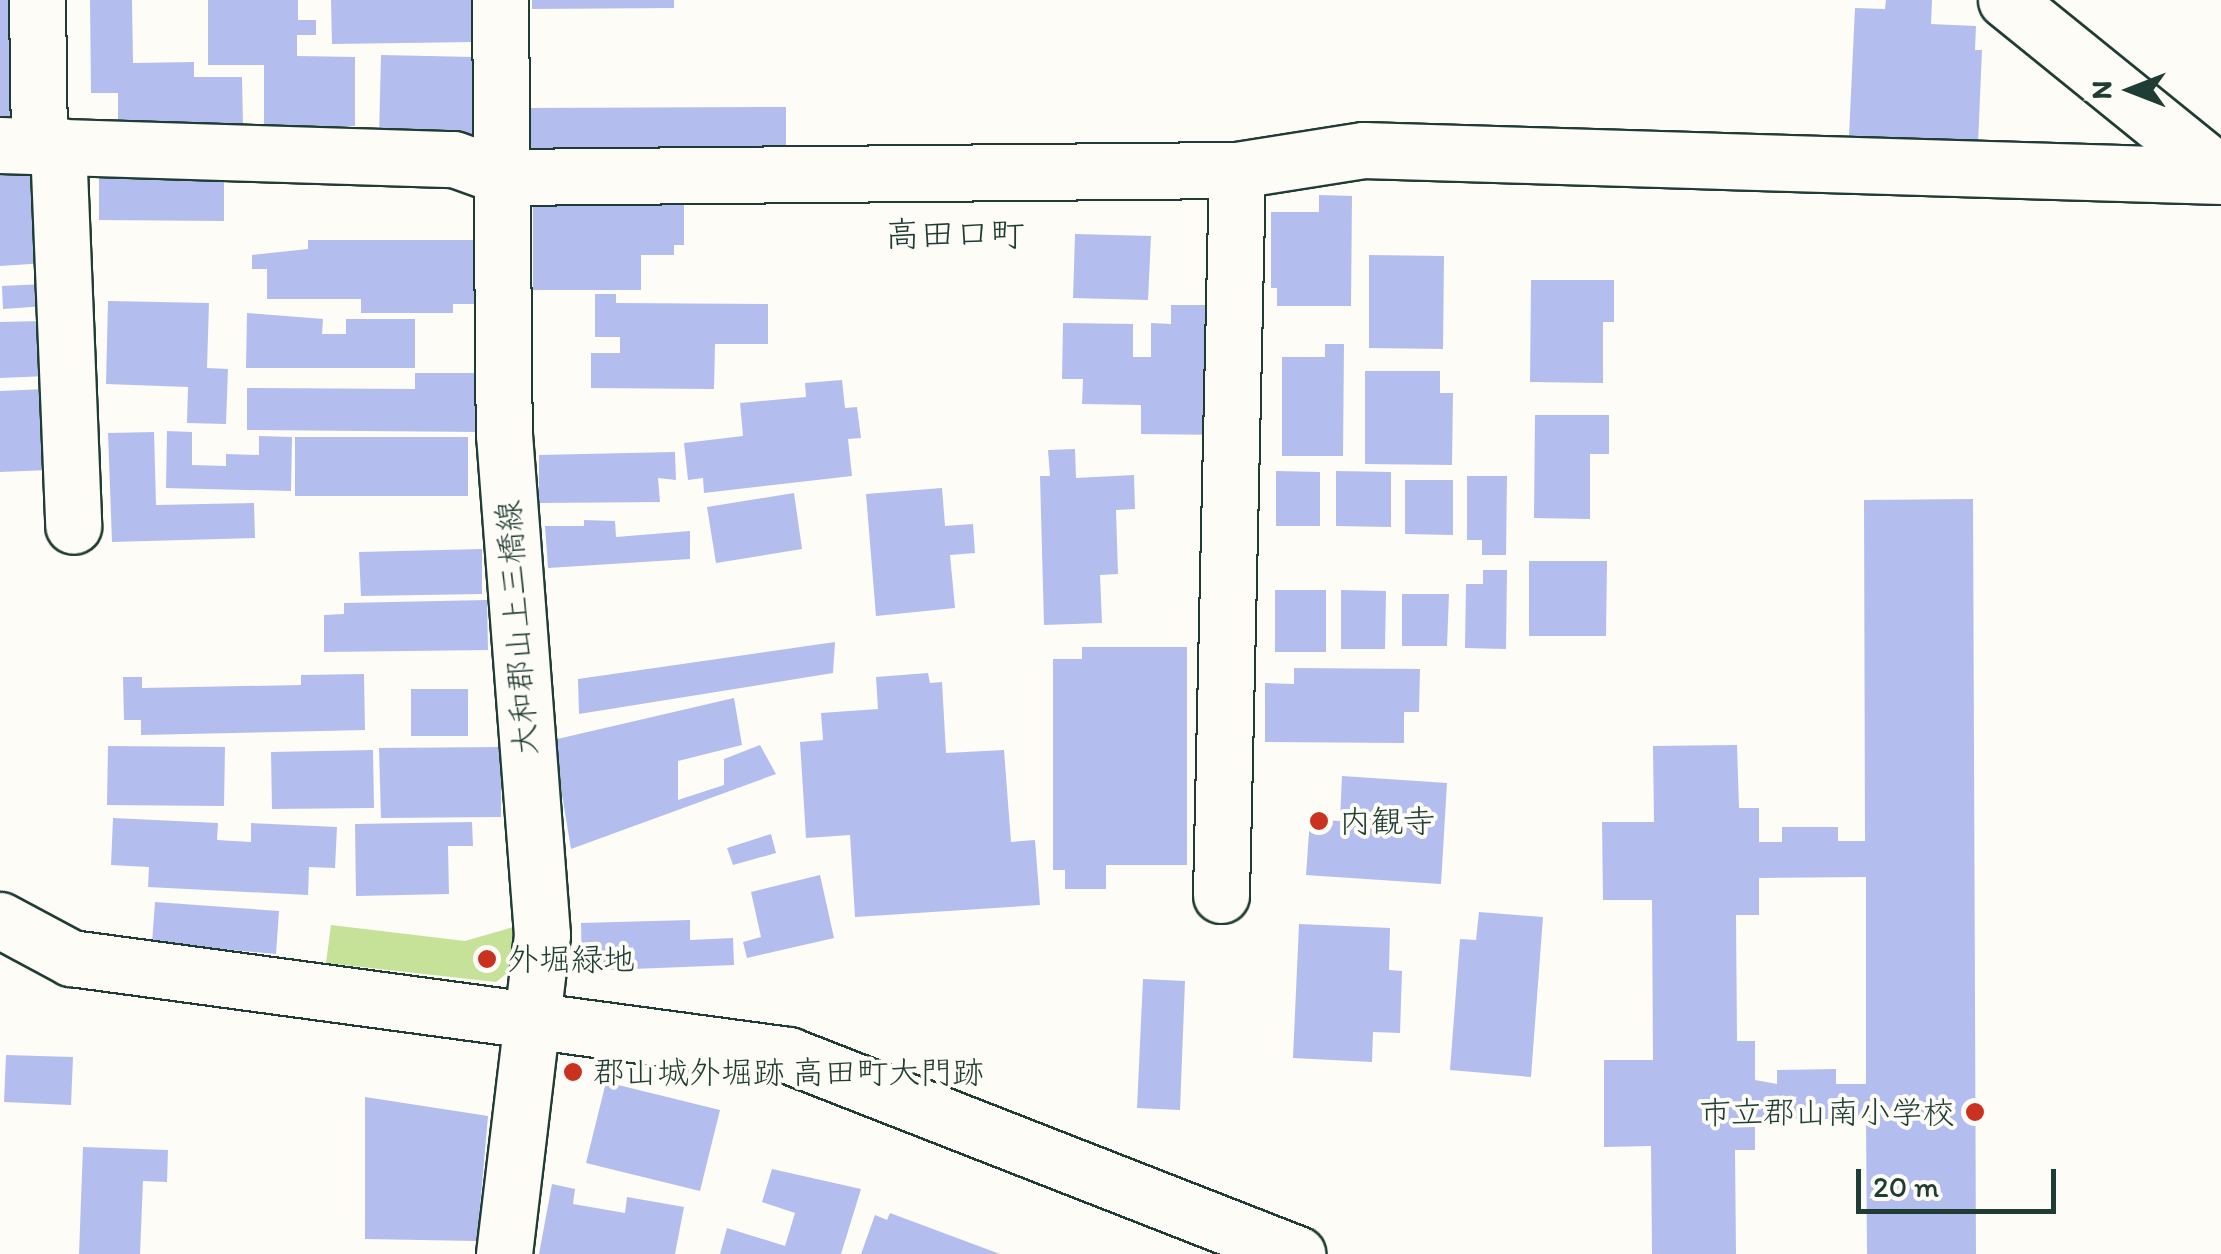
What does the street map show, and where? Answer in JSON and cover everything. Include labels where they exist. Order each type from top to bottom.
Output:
[{"type":"street","points":[[37,0],[33,145],[73,526]]},
{"type":"street","name":"大和郡山上三橋線","points":[[500,0],[504,434],[542,935],[504,1254]]},
{"type":"street","points":[[2006,0],[2221,175]]},
{"type":"street","points":[[33,145],[454,159],[504,178],[1238,170],[1363,150],[2221,175]]},
{"type":"street","points":[[1221,895],[1238,170]]},
{"type":"street","points":[[0,920],[70,958],[533,1025],[788,1056],[1297,1254]]},
{"type":"green space","points":[[331,925],[465,941],[513,927],[512,969],[496,982],[326,963]]},
{"type":"building","points":[[0,0],[8,0],[11,126],[0,126]]},
{"type":"building","points":[[90,0],[132,0],[133,63],[194,62],[194,77],[242,77],[243,126],[118,127],[118,93],[91,93]]},
{"type":"building","points":[[208,0],[298,0],[298,20],[316,20],[316,35],[297,35],[297,56],[355,57],[355,126],[264,126],[264,65],[208,65]]},
{"type":"building","points":[[331,0],[471,0],[472,42],[332,44]]},
{"type":"building","points":[[532,0],[674,0],[674,8],[532,9]]},
{"type":"building","points":[[1886,0],[1932,0],[1931,24],[1976,26],[1975,50],[1982,50],[1978,144],[1849,136],[1855,8],[1885,9]]},
{"type":"building","points":[[381,55],[474,57],[473,140],[379,138]]},
{"type":"building","points":[[786,107],[786,163],[531,164],[531,108]]},
{"type":"building","points":[[39,173],[45,263],[0,266],[0,175]]},
{"type":"building","points":[[99,178],[224,178],[224,221],[99,220]]},
{"type":"building","points":[[1319,195],[1352,196],[1351,306],[1277,306],[1277,288],[1271,288],[1271,212],[1319,212]]},
{"type":"building","points":[[533,200],[684,200],[684,245],[674,245],[674,255],[641,255],[641,290],[533,290]]},
{"type":"building","points":[[1075,234],[1151,236],[1148,300],[1073,298]]},
{"type":"building","points":[[308,240],[474,240],[474,304],[453,304],[453,313],[361,313],[361,299],[267,299],[267,269],[252,269],[252,255],[308,249]]},
{"type":"building","points":[[1369,255],[1444,256],[1443,349],[1369,348]]},
{"type":"building","points":[[1531,280],[1614,280],[1614,322],[1603,322],[1603,383],[1530,382]]},
{"type":"building","points":[[45,284],[46,306],[3,309],[2,286]]},
{"type":"building","points":[[595,294],[616,294],[616,303],[768,304],[768,344],[715,344],[714,389],[591,388],[591,353],[620,353],[620,337],[595,337]]},
{"type":"building","points":[[108,301],[209,303],[207,368],[228,369],[226,424],[187,423],[188,387],[106,384]]},
{"type":"building","points":[[1171,305],[1226,305],[1225,435],[1141,434],[1141,405],[1082,404],[1083,379],[1062,379],[1063,323],[1133,324],[1133,357],[1151,357],[1151,323],[1171,324]]},
{"type":"building","points":[[247,313],[323,319],[322,334],[346,334],[346,319],[415,319],[415,368],[246,368]]},
{"type":"building","points":[[44,321],[47,376],[0,378],[0,322]]},
{"type":"building","points":[[1325,344],[1344,344],[1343,456],[1282,456],[1282,357],[1325,357]]},
{"type":"building","points":[[1365,371],[1440,371],[1440,393],[1453,393],[1452,465],[1365,464]]},
{"type":"building","points":[[415,373],[477,373],[477,432],[247,430],[247,388],[415,389]]},
{"type":"building","points":[[842,380],[845,408],[857,407],[861,438],[848,439],[852,476],[704,493],[703,478],[688,480],[684,443],[743,436],[740,403],[806,397],[805,383]]},
{"type":"building","points":[[46,389],[49,470],[0,472],[0,391]]},
{"type":"building","points":[[1535,415],[1609,415],[1609,454],[1590,454],[1590,519],[1534,518]]},
{"type":"building","points":[[167,431],[192,432],[192,465],[226,466],[226,454],[259,455],[259,436],[292,437],[291,491],[166,488]]},
{"type":"building","points":[[154,432],[156,505],[254,503],[255,538],[112,542],[108,433]]},
{"type":"building","points":[[295,437],[468,437],[468,496],[295,496]]},
{"type":"building","points":[[1075,449],[1076,478],[1134,475],[1135,509],[1116,510],[1118,574],[1100,575],[1102,623],[1044,625],[1040,476],[1050,476],[1048,450]]},
{"type":"building","points":[[675,452],[676,480],[658,478],[660,502],[539,503],[539,455]]},
{"type":"building","points":[[1276,471],[1320,472],[1320,526],[1276,526]]},
{"type":"building","points":[[1336,471],[1391,472],[1391,527],[1336,526]]},
{"type":"building","points":[[1467,476],[1507,476],[1506,555],[1482,555],[1482,540],[1467,540]]},
{"type":"building","points":[[1405,480],[1453,480],[1453,535],[1405,534]]},
{"type":"building","points":[[942,488],[945,526],[973,524],[975,553],[950,555],[955,608],[876,616],[866,494]]},
{"type":"building","points":[[794,493],[802,549],[716,563],[707,507]]},
{"type":"building","points":[[1973,499],[1976,1254],[1867,1254],[1866,1119],[1755,1119],[1755,1150],[1735,1150],[1736,1254],[1652,1254],[1651,1146],[1604,1147],[1604,1060],[1653,1060],[1652,900],[1603,900],[1602,822],[1654,822],[1653,746],[1737,745],[1739,808],[1759,808],[1759,842],[1782,842],[1782,827],[1838,827],[1838,841],[1865,841],[1864,500]],"holes":[[[1866,877],[1866,1084],[1836,1084],[1836,1069],[1777,1070],[1777,1084],[1755,1080],[1755,1041],[1737,1041],[1736,915],[1759,915],[1759,878]]]},
{"type":"building","points":[[584,520],[615,521],[616,537],[690,531],[690,559],[548,568],[545,526],[584,526]]},
{"type":"building","points":[[482,549],[482,594],[361,596],[359,552]]},
{"type":"building","points":[[1529,561],[1607,561],[1606,636],[1529,636]]},
{"type":"building","points":[[1483,570],[1507,570],[1506,649],[1465,648],[1466,584],[1483,584]]},
{"type":"building","points":[[1275,590],[1326,590],[1326,652],[1275,652]]},
{"type":"building","points":[[1341,590],[1386,591],[1385,649],[1341,649]]},
{"type":"building","points":[[1402,594],[1449,594],[1447,646],[1402,646]]},
{"type":"building","points":[[487,600],[488,650],[324,652],[324,615],[344,614],[344,603]]},
{"type":"building","points":[[835,642],[833,673],[579,714],[578,679]]},
{"type":"building","points":[[1082,647],[1187,647],[1187,865],[1106,865],[1106,889],[1065,889],[1065,870],[1053,870],[1053,659],[1082,659]]},
{"type":"building","points":[[1294,668],[1420,669],[1419,712],[1404,712],[1404,743],[1265,742],[1265,683],[1294,684]]},
{"type":"building","points":[[928,673],[930,683],[942,682],[946,753],[1004,750],[1011,842],[1035,840],[1040,905],[855,917],[850,835],[806,838],[800,742],[823,740],[821,713],[878,709],[876,677]]},
{"type":"building","points":[[364,674],[365,730],[141,735],[141,720],[124,720],[123,677],[142,677],[142,688],[301,685],[301,675]]},
{"type":"building","points":[[411,689],[468,689],[468,736],[411,736]]},
{"type":"building","points":[[734,698],[742,745],[678,761],[678,800],[724,785],[724,759],[760,745],[776,774],[571,849],[553,740]]},
{"type":"building","points":[[108,746],[225,747],[224,806],[107,805]]},
{"type":"building","points":[[501,747],[501,817],[381,818],[379,748]]},
{"type":"building","points":[[373,750],[374,808],[272,809],[271,752]]},
{"type":"building","points":[[1342,776],[1447,783],[1441,884],[1306,875],[1310,819],[1340,821]]},
{"type":"building","points":[[113,818],[218,823],[217,840],[251,842],[251,823],[337,827],[335,868],[309,867],[308,895],[148,887],[149,867],[111,865]]},
{"type":"building","points":[[472,822],[473,846],[448,846],[449,894],[356,896],[355,824]]},
{"type":"building","points":[[771,834],[776,853],[733,865],[727,848]]},
{"type":"building","points":[[820,875],[834,938],[747,958],[743,942],[761,937],[751,892]]},
{"type":"building","points":[[155,902],[279,911],[276,954],[152,943]]},
{"type":"building","points":[[1479,912],[1543,917],[1531,1077],[1450,1070],[1460,939],[1476,940]]},
{"type":"building","points":[[690,920],[690,940],[733,938],[734,965],[582,971],[581,923]]},
{"type":"building","points":[[1299,924],[1390,928],[1389,970],[1402,971],[1400,1033],[1373,1032],[1372,1062],[1293,1058]]},
{"type":"building","points":[[1143,979],[1185,981],[1180,1110],[1137,1108]]},
{"type":"building","points":[[6,1055],[73,1057],[71,1105],[4,1102]]},
{"type":"building","points":[[606,1082],[720,1110],[700,1191],[586,1163]]},
{"type":"building","points":[[365,1097],[488,1116],[477,1241],[365,1239]]},
{"type":"building","points":[[83,1147],[168,1150],[167,1182],[143,1181],[140,1254],[79,1254]]},
{"type":"building","points":[[772,1169],[861,1189],[841,1254],[720,1254],[727,1228],[785,1246],[795,1213],[762,1202]]},
{"type":"building","points":[[552,1184],[575,1189],[573,1204],[625,1213],[627,1197],[684,1207],[675,1254],[539,1254]]},
{"type":"building","points":[[890,1213],[1000,1254],[861,1254],[875,1215],[887,1220]]},
{"type":"place","name":"内観寺","points":[[1319,821]]},
{"type":"place","name":"外堀緑地","points":[[487,959]]},
{"type":"place","name":"郡山城外堀跡 高田町大門跡","points":[[573,1072]]},
{"type":"place","name":"市立郡山南小学校","points":[[1975,1112]]},
{"type":"district","name":"高田口町","points":[[955,234]]}]
